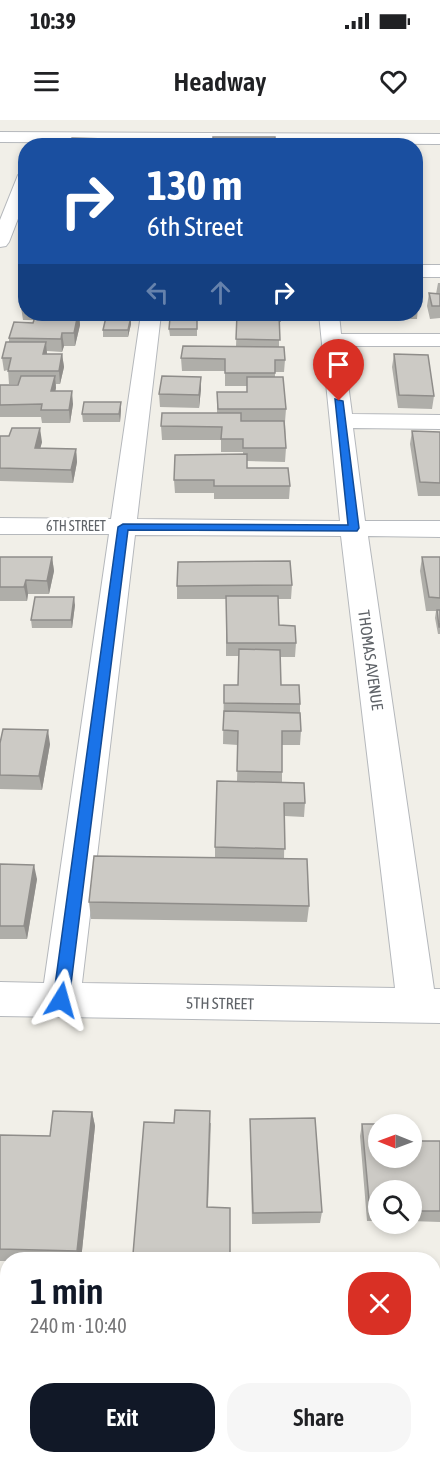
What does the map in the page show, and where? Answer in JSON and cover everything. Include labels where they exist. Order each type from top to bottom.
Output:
[{"type":"street","points":[[0,137],[18,139]]},
{"type":"street","points":[[423,139],[440,139]]},
{"type":"street","points":[[0,242],[18,196]]},
{"type":"street","points":[[423,271],[440,271]]},
{"type":"street","points":[[61,1000],[150,321]]},
{"type":"street","points":[[330,327],[440,340]]},
{"type":"street","name":"THOMAS AVENUE","points":[[330,327],[354,528],[428,1006]]},
{"type":"street","points":[[341,421],[440,422]]},
{"type":"street","name":"6TH STREET","points":[[0,526],[440,529]]},
{"type":"street","name":"5TH STREET","points":[[0,999],[428,1006]]},
{"type":"building","points":[[213,137],[275,137],[275,138]]},
{"type":"building","points":[[429,293],[440,294],[440,306],[432,306]]},
{"type":"building","points":[[34,321],[77,321],[74,333],[62,333],[61,339],[9,338],[14,322],[33,323]]},
{"type":"building","points":[[105,321],[130,321],[128,330],[103,330]]},
{"type":"building","points":[[170,321],[197,321],[197,329],[169,329]]},
{"type":"building","points":[[237,321],[279,321],[280,340],[236,339]]},
{"type":"building","points":[[6,342],[46,342],[43,354],[62,354],[59,371],[8,371],[11,358],[2,358]]},
{"type":"building","points":[[183,346],[284,347],[285,360],[275,360],[275,373],[225,373],[225,359],[181,358]]},
{"type":"building","points":[[394,354],[428,355],[434,396],[399,395]]},
{"type":"building","points":[[21,376],[55,376],[51,391],[72,391],[69,410],[41,410],[42,404],[0,405],[0,385],[18,385]]},
{"type":"building","points":[[162,376],[201,377],[199,395],[159,394]]},
{"type":"building","points":[[247,377],[283,377],[286,409],[218,409],[217,392],[247,392]]},
{"type":"building","points":[[84,402],[121,402],[119,414],[82,414]]},
{"type":"building","points":[[162,413],[241,413],[241,421],[284,421],[286,448],[243,448],[243,439],[221,439],[222,427],[161,426]]},
{"type":"building","points":[[12,428],[40,428],[35,448],[76,449],[71,470],[0,468],[0,436],[9,436]]},
{"type":"building","points":[[412,431],[440,432],[440,483],[420,482]]},
{"type":"building","points":[[247,454],[247,468],[288,468],[290,486],[214,486],[214,480],[174,480],[175,455]]},
{"type":"building","points":[[0,557],[52,557],[47,581],[26,580],[24,587],[0,587]]},
{"type":"building","points":[[422,557],[440,557],[440,598],[429,597]]},
{"type":"building","points":[[290,561],[292,585],[177,586],[178,562]]},
{"type":"building","points":[[226,596],[278,596],[279,625],[295,626],[296,643],[227,643]]},
{"type":"building","points":[[35,597],[74,597],[71,620],[31,620]]},
{"type":"building","points":[[437,610],[440,610],[440,627],[439,627]]},
{"type":"building","points":[[239,649],[280,650],[281,685],[299,685],[300,704],[224,703],[224,685],[238,685]]},
{"type":"building","points":[[224,711],[300,713],[301,731],[282,731],[282,772],[237,771],[238,731],[223,730]]},
{"type":"building","points":[[3,729],[48,730],[39,776],[0,775],[0,743]]},
{"type":"building","points":[[217,781],[304,783],[305,803],[284,803],[285,849],[215,847]]},
{"type":"building","points":[[94,856],[307,859],[309,906],[89,902]]},
{"type":"building","points":[[0,864],[34,865],[24,926],[0,926]]},
{"type":"building","points":[[175,1110],[210,1111],[207,1207],[230,1208],[230,1252],[133,1252],[144,1122],[174,1123]]},
{"type":"building","points":[[53,1111],[92,1112],[77,1251],[0,1249],[0,1135],[50,1136]]},
{"type":"building","points":[[315,1118],[322,1212],[253,1213],[250,1119]]},
{"type":"building","points":[[362,1124],[368,1124],[368,1168],[422,1168],[422,1141],[440,1141],[440,1211],[422,1211],[422,1180],[368,1180],[368,1189]]},
{"type":"route","points":[[61,1000],[123,527],[354,528],[339,401]]}]
